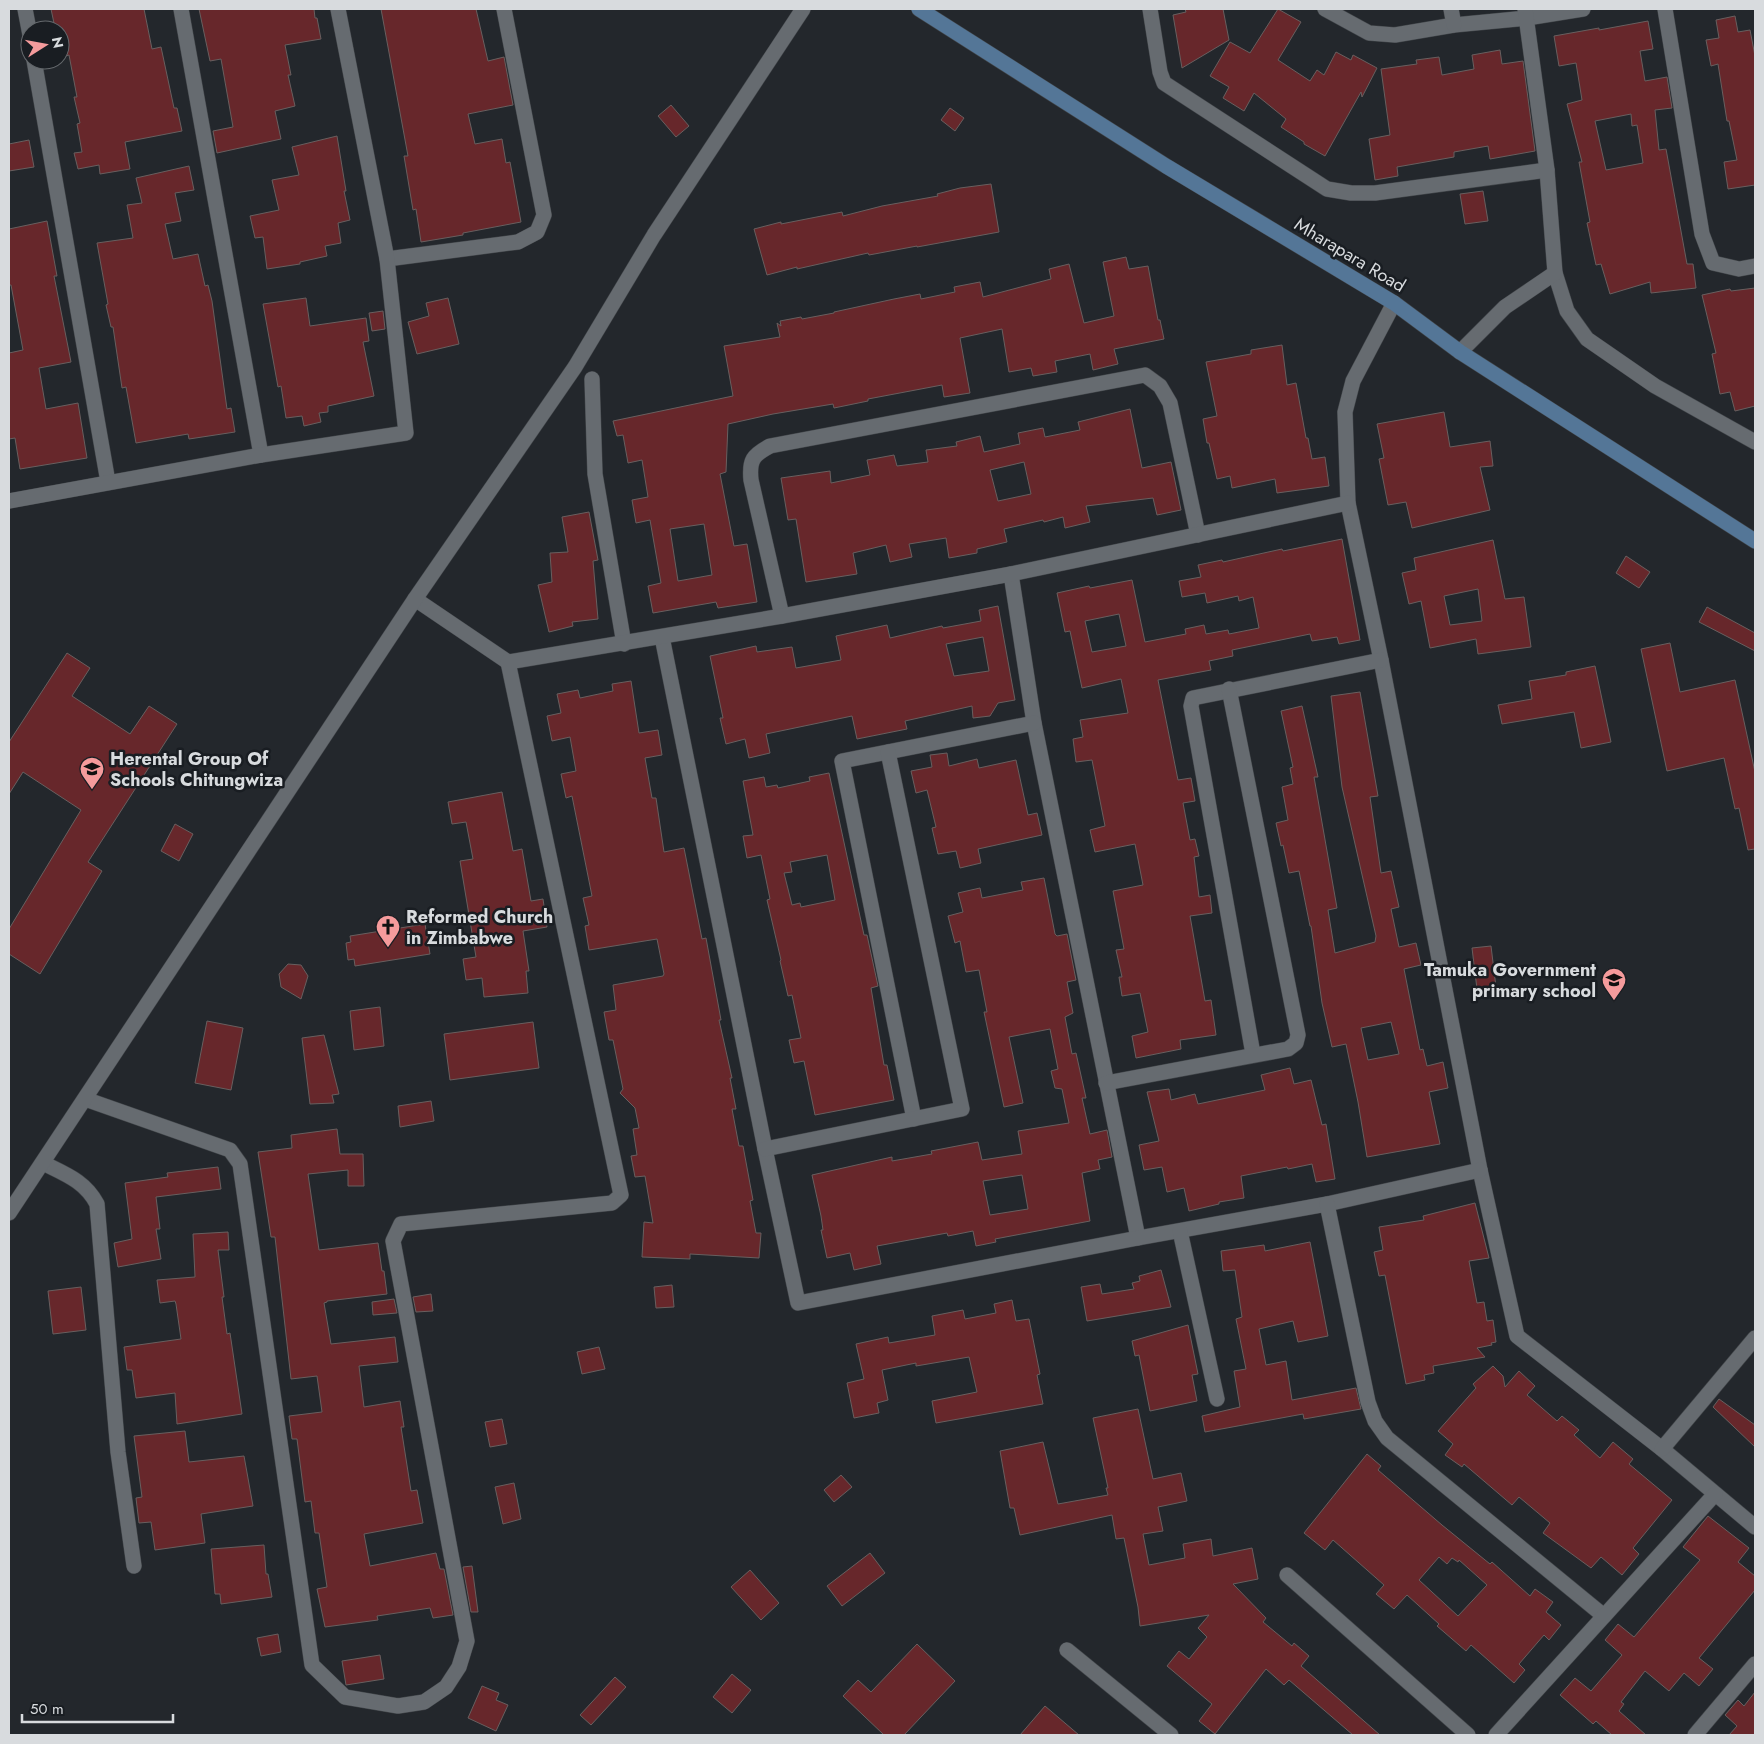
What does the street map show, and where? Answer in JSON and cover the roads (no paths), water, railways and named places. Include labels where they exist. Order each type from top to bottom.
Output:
[{"type":"main road","name":"Mharapara Road","points":[[919,9],[1166,166],[1394,303],[1460,352],[1755,541]]},
{"type":"street","points":[[181,9],[261,455]]},
{"type":"street","points":[[9,501],[261,455],[406,433],[387,259],[338,9]]},
{"type":"street","points":[[387,259],[518,242],[537,232],[544,214],[504,9]]},
{"type":"street","points":[[9,1213],[415,599],[575,367],[654,235],[803,9]]},
{"type":"street","points":[[1150,9],[1160,72],[1164,84],[1327,188],[1351,193],[1375,193],[1547,170]]},
{"type":"street","points":[[1325,9],[1369,33],[1395,36],[1526,14],[1584,9]]},
{"type":"street","points":[[1451,9],[1454,25]]},
{"type":"street","points":[[1665,9],[1702,234],[1713,262],[1739,269],[1755,266]]},
{"type":"street","points":[[1526,14],[1547,170],[1555,273],[1566,311],[1587,339],[1655,386],[1755,442]]},
{"type":"street","points":[[36,70],[108,482]]},
{"type":"street","points":[[1460,352],[1504,307],[1555,273]]},
{"type":"street","points":[[1394,303],[1353,381],[1345,412],[1348,503],[1381,660],[1480,1170],[1516,1336],[1662,1449],[1755,1527]]},
{"type":"street","points":[[782,616],[751,480],[750,466],[757,453],[770,446],[1145,376],[1160,386],[1170,403],[1198,535]]},
{"type":"street","points":[[592,378],[595,474],[624,644]]},
{"type":"street","points":[[508,662],[624,644],[1011,574],[1348,503]]},
{"type":"street","points":[[1011,574],[1034,723],[1138,1238]]},
{"type":"street","points":[[85,1099],[230,1150],[240,1164],[312,1665],[345,1697],[398,1706],[424,1702],[446,1688],[459,1667],[467,1641],[393,1241],[401,1224],[612,1203],[621,1195],[508,662],[415,599]]},
{"type":"street","points":[[662,637],[765,1150],[798,1303],[1327,1204],[1480,1170]]},
{"type":"street","points":[[1252,1054],[1191,706],[1193,698],[1381,660]]},
{"type":"street","points":[[1106,1083],[1288,1048],[1296,1043],[1298,1035],[1230,690]]},
{"type":"street","points":[[914,1119],[842,761],[1034,723]]},
{"type":"street","points":[[765,1150],[962,1109],[888,752]]},
{"type":"street","points":[[43,1163],[79,1182],[91,1192],[97,1204],[118,1452],[134,1566]]},
{"type":"street","points":[[1327,1204],[1368,1402],[1376,1421],[1387,1438],[1604,1616]]},
{"type":"street","points":[[1180,1231],[1217,1399]]},
{"type":"street","points":[[1662,1449],[1755,1338]]},
{"type":"street","points":[[1496,1735],[1715,1494]]},
{"type":"street","points":[[1287,1575],[1468,1735]]},
{"type":"street","points":[[1067,1650],[1171,1735]]},
{"type":"street","points":[[1695,1735],[1755,1664]]},
{"type":"place","name":"Herental Group Of Schools Chitungwiza","points":[[92,790]]},
{"type":"place","name":"Reformed Church in Zimbabwe","points":[[388,948]]},
{"type":"place","name":"Tamuka Government primary school","points":[[1614,1001]]}]
